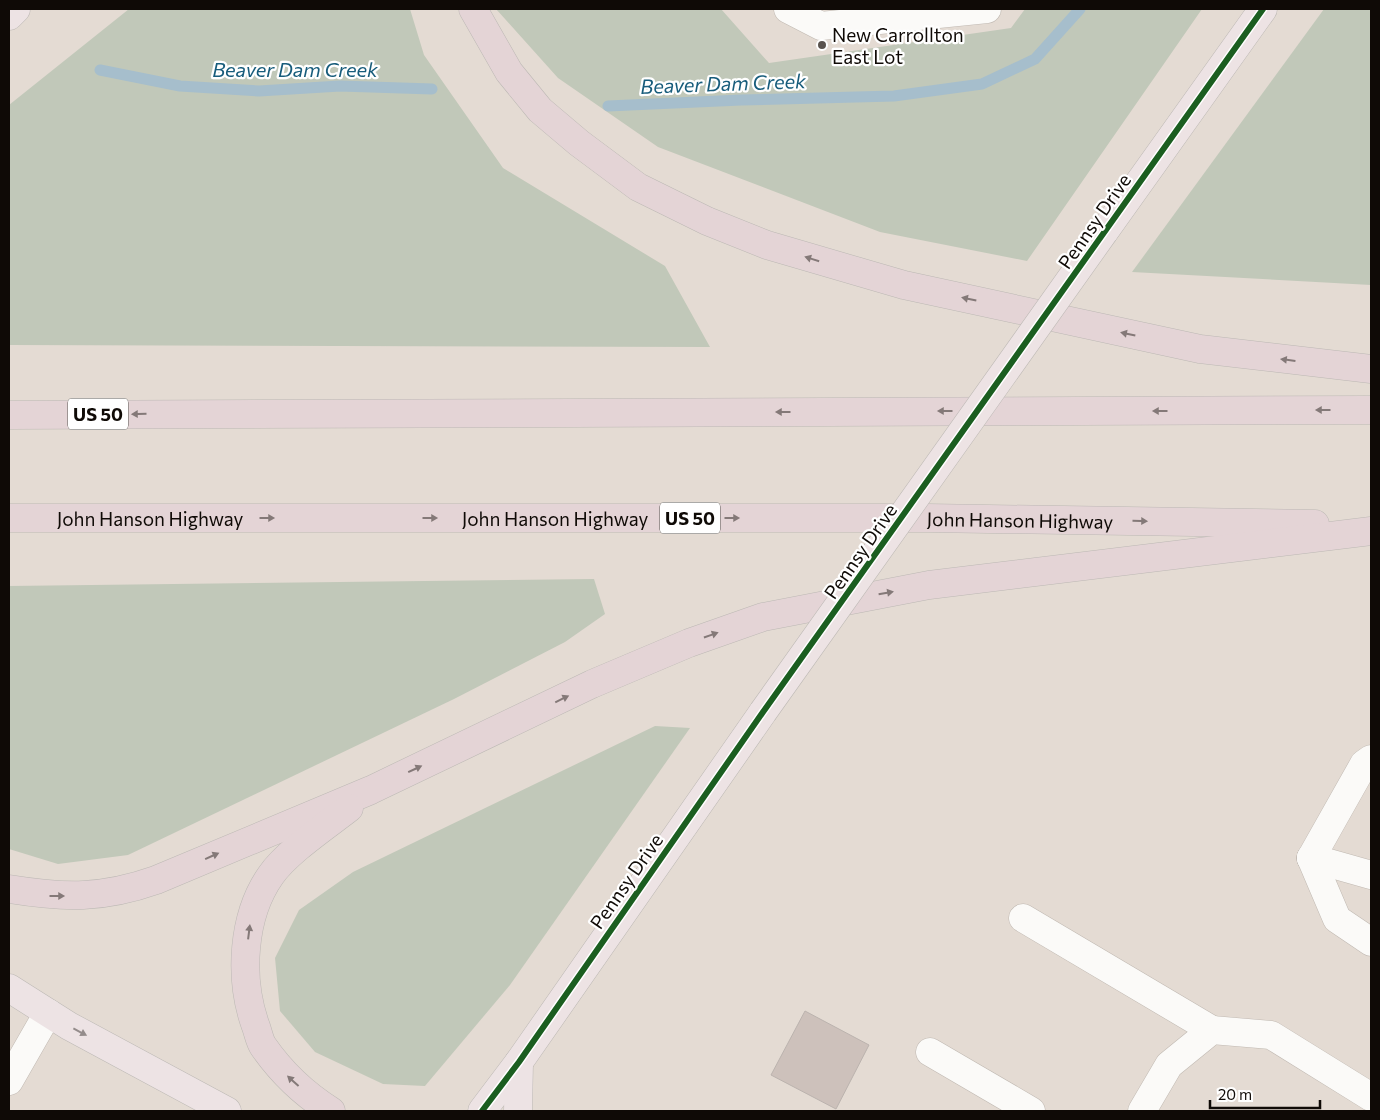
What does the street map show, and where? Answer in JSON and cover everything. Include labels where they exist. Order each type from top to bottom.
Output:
[{"type":"highway","points":[[473,9],[509,72],[540,110],[579,143],[638,186],[715,224],[767,245],[904,285],[1200,349],[1371,369]]},
{"type":"highway","name":"US 50","points":[[9,415],[1371,410]]},
{"type":"highway","name":"John Hanson Highway","points":[[9,518],[908,518],[1371,525]]},
{"type":"highway","points":[[9,889],[50,896],[122,892],[156,880],[371,790],[592,684],[689,643],[763,617],[929,586],[1371,531]]},
{"type":"highway","points":[[331,1111],[314,1100],[286,1075],[262,1044],[249,1007],[246,971],[249,927],[258,899],[272,874],[371,790]]},
{"type":"main road","points":[[9,16],[16,9]]},
{"type":"main road","name":"Pennsy Drive","points":[[482,1111],[519,1062],[764,712],[1264,9]]},
{"type":"main road","points":[[9,988],[48,1013],[227,1111]]},
{"type":"main road","points":[[518,1111],[519,1062]]},
{"type":"lane","points":[[788,9],[821,26],[987,9]]},
{"type":"lane","points":[[1311,858],[1364,764],[1371,759]]},
{"type":"lane","points":[[1311,858],[1371,876]]},
{"type":"lane","points":[[1311,858],[1337,919],[1371,942]]},
{"type":"lane","points":[[1023,918],[1212,1030],[1271,1035],[1371,1097]]},
{"type":"lane","points":[[9,1081],[48,1013]]},
{"type":"lane","points":[[1142,1111],[1169,1065],[1212,1030]]},
{"type":"lane","points":[[930,1052],[1031,1111]]},
{"type":"green space","points":[[129,9],[410,9],[424,55],[503,168],[665,266],[710,347],[9,345],[9,105]]},
{"type":"green space","points":[[496,9],[721,9],[769,63],[1011,28],[1025,9],[1202,9],[1027,261],[880,232],[658,147],[558,78]]},
{"type":"green space","points":[[1324,9],[1371,9],[1371,285],[1132,272]]},
{"type":"green space","points":[[594,579],[605,614],[565,642],[454,699],[128,855],[58,864],[9,849],[9,586]]},
{"type":"green space","points":[[655,726],[690,728],[510,985],[425,1086],[383,1084],[315,1052],[280,1011],[275,958],[299,910],[353,872]]},
{"type":"building","points":[[805,1011],[869,1045],[836,1109],[771,1075]]},
{"type":"waterway","name":"Beaver Dam Creek","points":[[608,106],[894,96],[982,84],[1035,59],[1080,9]]},
{"type":"waterway","name":"Beaver Dam Creek","points":[[100,70],[180,86],[259,91],[340,86],[432,89]]},
{"type":"cycle path","points":[[482,1111],[519,1062],[763,712],[1263,9]]},
{"type":"place","name":"New Carrollton East Lot","points":[[822,45]]}]
